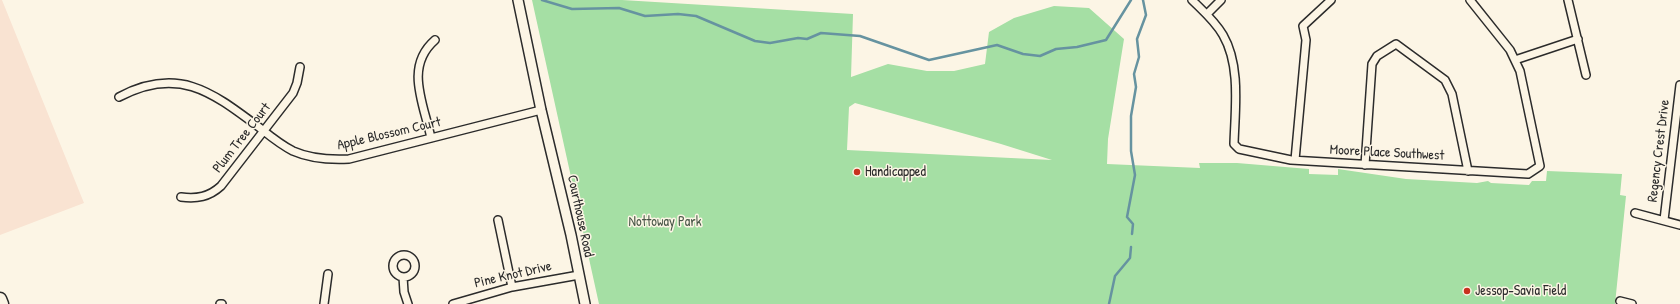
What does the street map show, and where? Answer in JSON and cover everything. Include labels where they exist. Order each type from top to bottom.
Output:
[{"type":"main road","points":[[0,299],[2,304]]},
{"type":"street","name":"Courthouse Road","points":[[518,0],[541,110],[571,235],[585,304]]},
{"type":"street","points":[[1192,0],[1207,14],[1221,0]]},
{"type":"street","points":[[1296,160],[1306,40],[1303,26],[1331,0]]},
{"type":"street","points":[[1470,0],[1510,50],[1515,60],[1578,39]]},
{"type":"street","points":[[1568,0],[1586,74]]},
{"type":"street","name":"Moore Place Southwest","points":[[1207,14],[1223,34],[1232,57],[1235,72],[1234,144],[1239,149],[1296,160],[1528,174],[1540,166],[1520,71],[1515,60]]},
{"type":"street","points":[[431,138],[417,72],[423,54],[435,40]]},
{"type":"street","points":[[1366,164],[1372,64],[1376,56],[1396,44],[1445,80],[1452,94],[1468,171]]},
{"type":"street","name":"Plum Tree Court","points":[[181,197],[200,198],[216,190],[293,93],[298,83],[300,67]]},
{"type":"street","name":"Apple Blossom Court","points":[[119,97],[150,85],[165,83],[194,86],[219,98],[292,150],[307,156],[335,160],[349,159],[541,110]]},
{"type":"street","name":"Regency Crest Drive","points":[[1664,220],[1677,132],[1680,85]]},
{"type":"street","points":[[1635,213],[1680,225]]},
{"type":"street","points":[[498,220],[512,287]]},
{"type":"street","points":[[324,304],[328,274]]},
{"type":"street","name":"Pine Knot Drive","points":[[453,304],[512,287],[579,275]]},
{"type":"street","points":[[403,277],[404,292],[408,304]]},
{"type":"street","points":[[1620,300],[1632,304]]},
{"type":"shaded area","points":[[0,0],[2,0],[84,203],[0,235]]},
{"type":"green space","name":"Nottoway Park","points":[[532,0],[622,0],[853,14],[851,77],[888,64],[927,71],[954,71],[985,64],[989,32],[1014,18],[1054,6],[1089,8],[1124,39],[1108,139],[1107,164],[1200,168],[1199,163],[1237,163],[1309,169],[1309,174],[1338,175],[1338,169],[1406,179],[1477,183],[1488,181],[1491,183],[1529,185],[1532,181],[1546,181],[1547,171],[1622,174],[1620,195],[1626,196],[1615,304],[599,304]],"holes":[[[855,103],[1052,160],[847,150],[849,107]]]},
{"type":"waterway","points":[[542,0],[572,9],[619,8],[645,16],[678,14],[696,16],[755,41],[770,43],[798,38],[807,39],[821,33],[860,36],[929,60],[997,45],[1023,54],[1040,56],[1056,49],[1077,47],[1106,40],[1131,0]]},
{"type":"waterway","points":[[1132,234],[1133,224],[1127,217],[1135,175],[1131,151],[1131,116],[1136,87],[1134,74],[1139,57],[1137,39],[1146,15],[1143,0]]},
{"type":"waterway","points":[[1109,304],[1115,276],[1130,258],[1131,247]]},
{"type":"place","name":"Handicapped","points":[[857,172]]},
{"type":"place","name":"Jessop-Savia Field","points":[[1467,291]]}]
